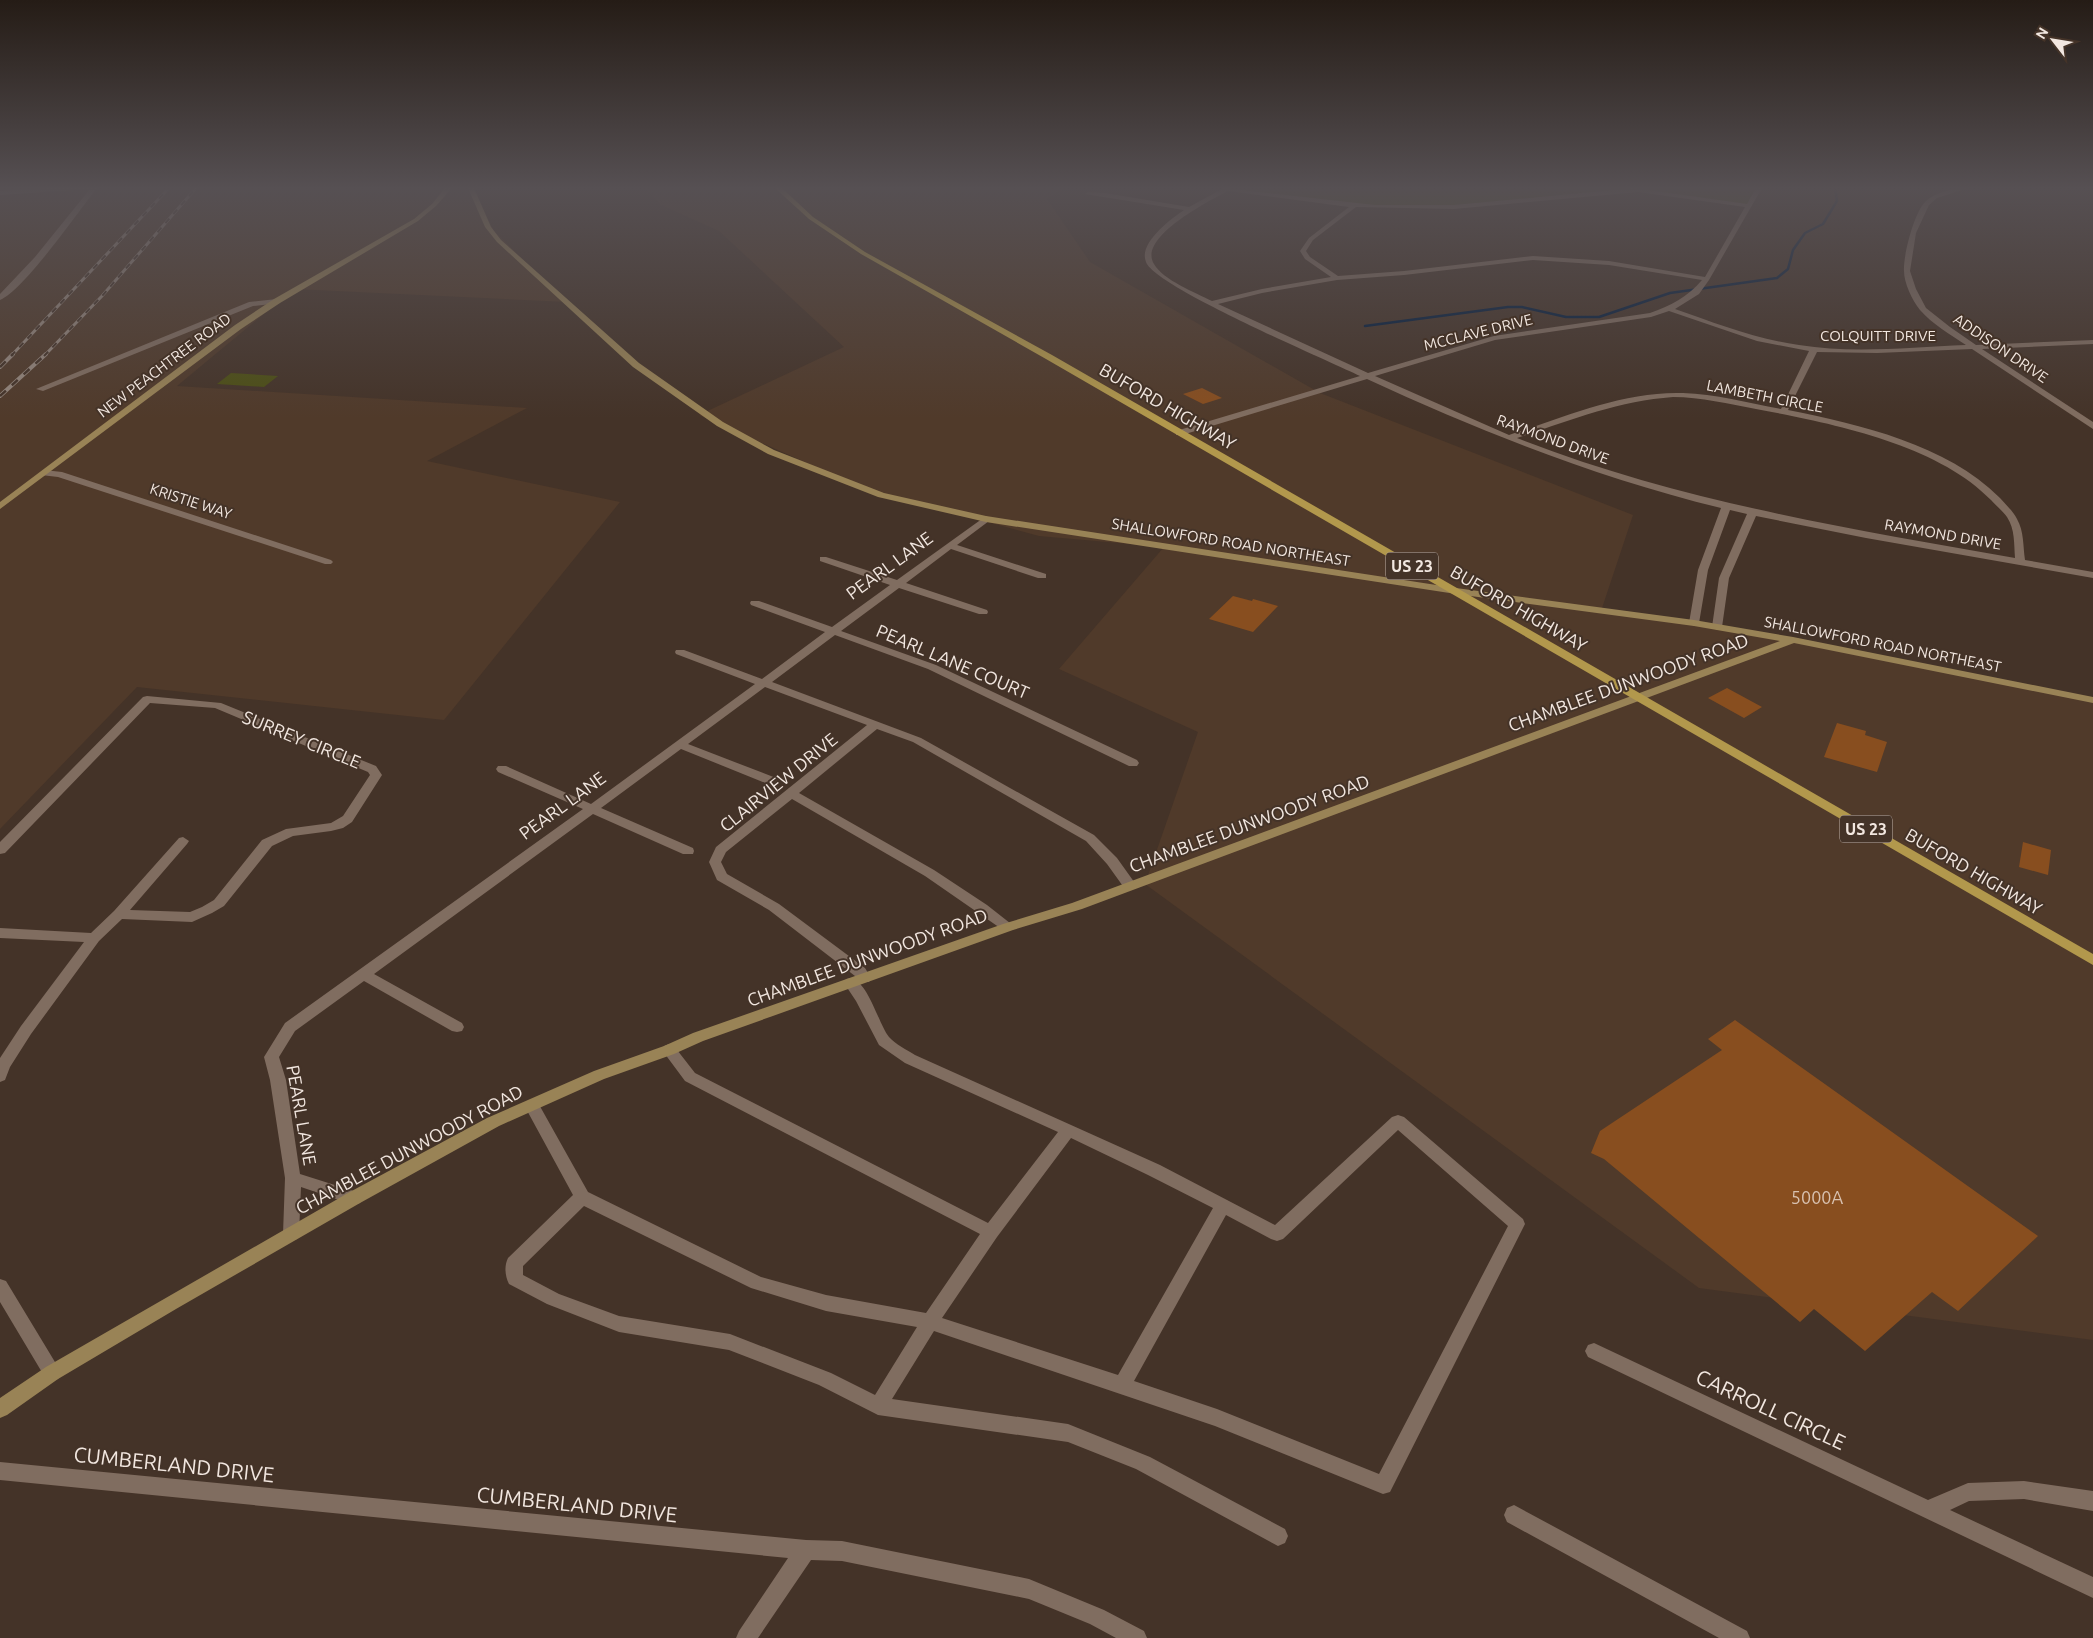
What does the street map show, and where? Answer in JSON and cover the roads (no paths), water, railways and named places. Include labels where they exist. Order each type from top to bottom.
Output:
[{"type":"main road","name":"BUFORD HIGHWAY","points":[[883,264],[1456,591],[2093,960]]},
{"type":"street","points":[[0,298],[34,264]]},
{"type":"street","name":"NEW PEACHTREE ROAD","points":[[0,506],[229,333],[277,301],[340,264]]},
{"type":"street","name":"SHALLOWFORD ROAD NORTHEAST","points":[[524,264],[636,365],[720,424],[771,452],[881,495],[986,520],[1456,591],[1694,623],[1793,640],[2093,700]]},
{"type":"street","name":"RAYMOND DRIVE","points":[[1149,264],[1160,275],[1212,303],[1368,376],[1508,438],[1632,482],[1726,507],[1832,529],[2093,575]]},
{"type":"street","points":[[1317,264],[1337,278]]},
{"type":"street","points":[[1212,303],[1262,291],[1337,278],[1476,264]]},
{"type":"street","points":[[1618,264],[1706,279]]},
{"type":"street","name":"MCCLAVE DRIVE","points":[[1179,433],[1494,338],[1651,315],[1669,309],[1698,289],[1715,264]]},
{"type":"street","name":"ADDISON DRIVE","points":[[1908,264],[1907,271],[1912,289],[1923,309],[1947,329],[2093,426]]},
{"type":"street","points":[[40,389],[252,304],[277,301]]},
{"type":"street","name":"COLQUITT DRIVE","points":[[1669,309],[1739,333],[1814,350],[1843,352],[2093,342]]},
{"type":"street","points":[[1784,410],[1814,350]]},
{"type":"street","name":"LAMBETH CIRCLE","points":[[1508,438],[1623,402],[1650,397],[1693,396],[1784,410],[1912,448],[1946,464],[1979,484],[2010,514],[2017,527],[2020,561]]},
{"type":"street","name":"KRISTIE WAY","points":[[44,473],[59,474],[328,562]]},
{"type":"street","points":[[1694,623],[1702,570],[1726,507]]},
{"type":"street","points":[[1717,627],[1724,578],[1752,512]]},
{"type":"street","name":"PEARL LANE","points":[[290,1234],[293,1178],[278,1080],[271,1057],[290,1027],[986,520]]},
{"type":"street","points":[[950,546],[1042,576]]},
{"type":"street","points":[[823,559],[983,612]]},
{"type":"street","name":"PEARL LANE COURT","points":[[755,603],[932,667],[1133,763]]},
{"type":"street","name":"CHAMBLEE DUNWOODY ROAD","points":[[0,1409],[52,1373],[354,1198],[493,1122],[599,1075],[669,1050],[705,1034],[1130,886],[1793,640]]},
{"type":"street","points":[[680,652],[917,740],[1090,838],[1112,861],[1130,886]]},
{"type":"street","name":"SURREY CIRCLE","points":[[0,850],[148,699],[216,705],[372,769],[376,775],[348,819],[339,825],[331,827],[290,832],[267,843],[219,903],[207,910],[192,917],[119,914]]},
{"type":"street","name":"CLAIRVIEW DRIVE","points":[[858,980],[860,972],[774,906],[722,877],[715,862],[721,850],[876,725]]},
{"type":"street","points":[[679,744],[772,781]]},
{"type":"street","points":[[502,770],[688,851]]},
{"type":"street","points":[[792,794],[938,877],[976,902],[1008,927]]},
{"type":"street","points":[[0,1076],[3,1066],[26,1030],[94,938],[119,914],[183,841]]},
{"type":"street","points":[[0,933],[94,938]]},
{"type":"street","points":[[363,974],[457,1027]]},
{"type":"street","points":[[532,1105],[578,1201],[757,1283],[826,1302],[930,1322],[1217,1418],[1383,1484],[1517,1224],[1398,1122],[1278,1234],[1154,1170],[910,1059],[884,1041],[862,1000],[858,980]]},
{"type":"street","points":[[669,1050],[690,1077],[991,1232]]},
{"type":"street","points":[[878,1406],[930,1322],[991,1232],[1068,1130]]},
{"type":"street","name":"PEARL LANE","points":[[293,1178],[354,1198]]},
{"type":"street","points":[[578,1201],[514,1262],[515,1279],[553,1298],[619,1324],[730,1342],[825,1379],[878,1406],[1068,1434],[1143,1462],[1278,1536]]},
{"type":"street","points":[[1122,1385],[1223,1205]]},
{"type":"street","points":[[0,1286],[52,1373]]},
{"type":"street","name":"CARROLL CIRCLE","points":[[1594,1351],[2093,1588]]},
{"type":"street","name":"CUMBERLAND DRIVE","points":[[0,1471],[806,1550],[842,1551],[1029,1588],[1096,1617],[1137,1638]]},
{"type":"street","points":[[1928,1510],[1968,1492],[2024,1490],[2093,1501]]},
{"type":"street","points":[[1514,1515],[1740,1638]]},
{"type":"street","points":[[746,1638],[806,1550]]},
{"type":"waterway","points":[[1365,326],[1508,307],[1522,307],[1566,317],[1599,317],[1670,293],[1777,278],[1788,269],[1789,264]]},
{"type":"railway","points":[[11,356],[97,264]]},
{"type":"railway","points":[[45,355],[129,264]]},
{"type":"railway","points":[[0,396],[45,355]]},
{"type":"railway","points":[[0,367],[11,356]]}]
